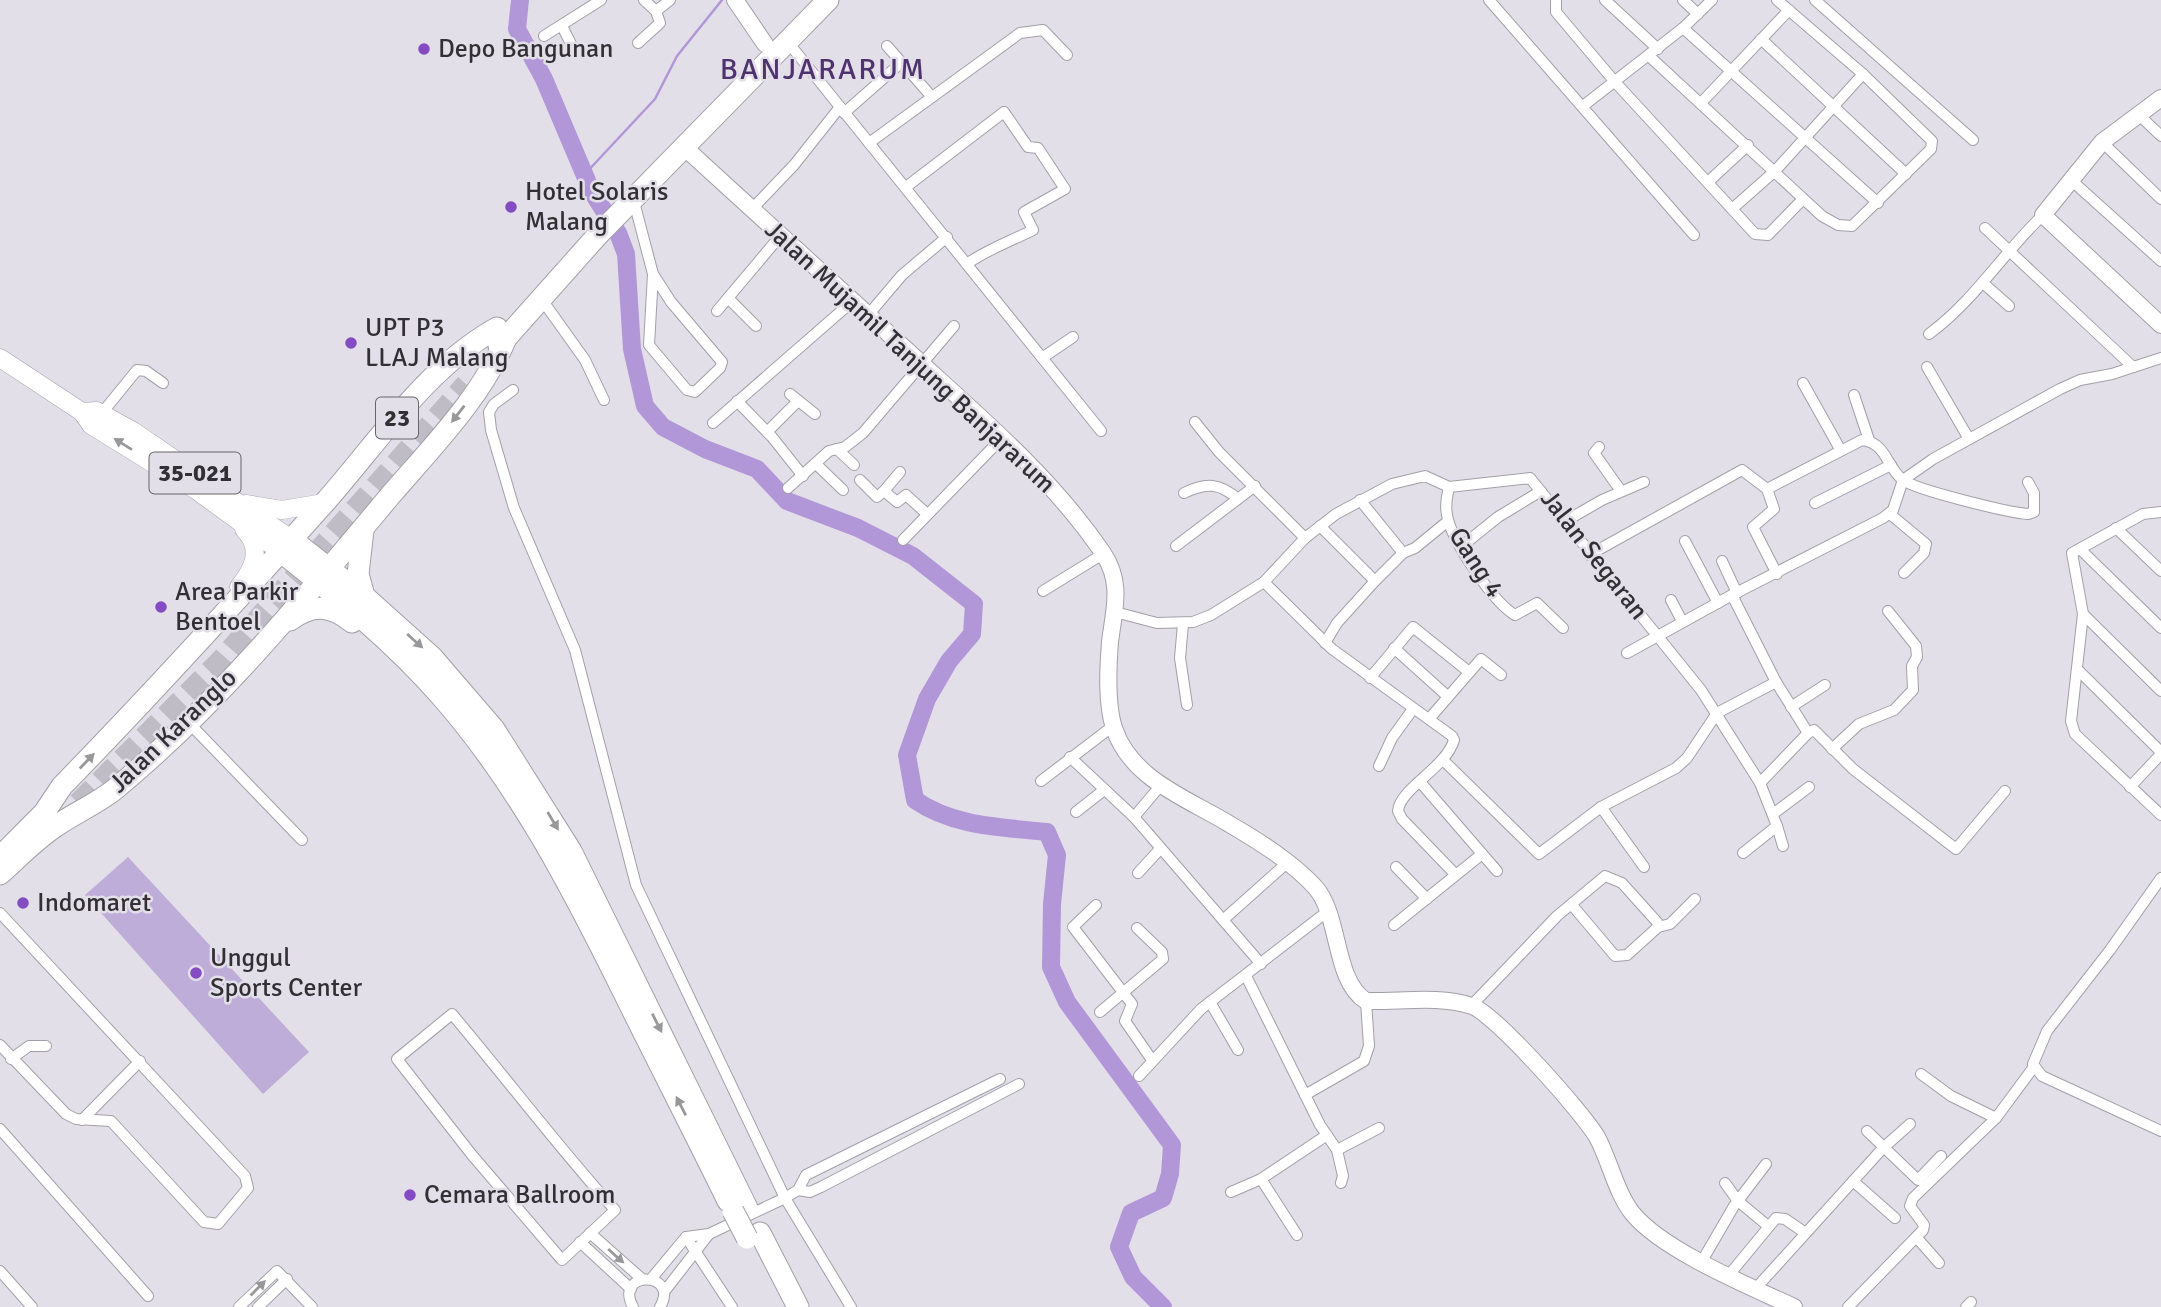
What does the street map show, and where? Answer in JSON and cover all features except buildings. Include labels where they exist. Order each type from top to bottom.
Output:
[{"type":"highway","points":[[624,202],[765,44],[811,0]]},
{"type":"highway","points":[[460,381],[592,233],[684,146],[828,0]]},
{"type":"highway","points":[[502,332],[540,297],[592,233]]},
{"type":"highway","name":"23","points":[[286,545],[413,400],[476,339],[502,332]]},
{"type":"highway","name":"Jalan Karanglo","points":[[0,858],[50,819],[114,790],[187,721],[272,634],[463,409],[495,364],[502,332]]},
{"type":"highway","points":[[363,528],[358,574],[364,596]]},
{"type":"highway","points":[[286,545],[324,575],[442,697],[531,816],[754,1236],[798,1307]]},
{"type":"highway","name":"Jalan Karanglo","points":[[0,874],[50,819],[62,786],[286,545]]},
{"type":"highway","points":[[324,575],[364,596],[432,657],[494,729],[545,807],[577,864],[740,1209]]},
{"type":"highway","points":[[272,634],[306,610],[320,607],[345,616],[435,698],[488,768],[522,821],[554,855]]},
{"type":"highway","points":[[50,819],[72,798]]},
{"type":"highway","points":[[754,1236],[782,1307]]},
{"type":"main road","name":"35-021","points":[[0,358],[82,412],[91,425],[232,507],[254,540],[255,557],[249,574],[186,652]]},
{"type":"main road","points":[[82,412],[102,413]]},
{"type":"main road","name":"35-021","points":[[102,413],[286,545]]},
{"type":"main road","name":"35-021","points":[[232,507],[282,510],[324,503]]},
{"type":"street","points":[[544,36],[601,0]]},
{"type":"street","points":[[638,43],[659,26],[656,11],[644,0]]},
{"type":"street","points":[[656,11],[670,0]]},
{"type":"street","points":[[1489,0],[1694,235]]},
{"type":"street","points":[[1556,0],[1556,12],[1615,82],[1732,209],[1761,236],[1768,235],[1802,199]]},
{"type":"street","points":[[1605,0],[1701,103],[1802,199],[1828,220],[1845,227],[1854,225],[1933,148],[1933,141],[1863,74],[1777,0]]},
{"type":"street","points":[[1682,0],[1698,14]]},
{"type":"street","points":[[1583,106],[1654,52],[1712,0]]},
{"type":"street","points":[[1815,0],[1973,140]]},
{"type":"street","points":[[735,1],[765,44]]},
{"type":"street","points":[[1701,103],[1789,10]]},
{"type":"street","points":[[562,26],[572,46]]},
{"type":"street","points":[[1683,28],[1878,203]]},
{"type":"street","points":[[869,143],[1013,37],[1027,30],[1042,30],[1068,55]]},
{"type":"street","points":[[1762,39],[1906,174]]},
{"type":"street","points":[[787,41],[1101,431]]},
{"type":"street","points":[[887,46],[932,97]]},
{"type":"street","points":[[752,209],[842,110],[902,62]]},
{"type":"street","points":[[1732,209],[1775,171],[1831,106],[1863,74]]},
{"type":"street","points":[[1929,334],[1958,311],[1983,283],[2008,248],[2043,215],[2102,142],[2161,97]]},
{"type":"street","points":[[906,187],[1007,110],[1028,147],[1038,148],[1065,189],[1024,212],[1033,230],[1012,241],[1001,242],[968,263]]},
{"type":"street","points":[[2137,113],[2161,136]]},
{"type":"street","points":[[2102,142],[2161,199]]},
{"type":"street","points":[[1708,182],[1748,145]]},
{"type":"street","name":"Jalan Mujamil Tanjung Banjararum","points":[[684,146],[1002,438],[1065,504],[1103,554],[1115,578],[1115,612],[1108,674],[1113,726],[1125,753],[1161,785],[1233,826],[1288,862],[1315,887],[1328,911],[1349,980],[1357,995],[1373,1001]]},
{"type":"street","points":[[2071,180],[2161,261]]},
{"type":"street","points":[[624,202],[653,274],[671,302],[722,362],[720,368],[699,389],[687,390],[651,351],[648,340],[652,316],[653,274]]},
{"type":"street","points":[[2043,215],[2161,325]]},
{"type":"street","points":[[1985,228],[2133,367]]},
{"type":"street","points":[[718,311],[780,236]]},
{"type":"street","points":[[869,314],[902,275],[947,237]]},
{"type":"street","points":[[1983,283],[2009,306]]},
{"type":"street","points":[[540,297],[585,360],[604,400]]},
{"type":"street","points":[[728,298],[756,326]]},
{"type":"street","points":[[713,423],[854,300]]},
{"type":"street","points":[[652,316],[671,302]]},
{"type":"street","points":[[788,488],[829,451],[845,447],[863,433],[954,326]]},
{"type":"street","points":[[1042,358],[1073,337]]},
{"type":"street","points":[[1904,573],[1924,553],[1926,544],[1890,514],[1903,481],[1969,439],[2080,380],[2161,358]]},
{"type":"street","points":[[1927,366],[1969,439]]},
{"type":"street","points":[[102,413],[137,370],[144,370],[163,383]]},
{"type":"street","points":[[1803,383],[1840,449]]},
{"type":"street","points":[[513,390],[494,404],[489,412],[491,430],[514,508],[575,650],[636,885],[785,1198],[850,1307]]},
{"type":"street","points":[[1854,395],[1869,440]]},
{"type":"street","points":[[767,432],[794,397],[815,414]]},
{"type":"street","points":[[737,401],[803,476]]},
{"type":"street","points":[[1195,422],[1219,452],[1305,538]]},
{"type":"street","points":[[902,540],[1002,438]]},
{"type":"street","points":[[1767,489],[1862,440],[1879,445],[1903,481],[1942,494],[2025,514],[2033,513],[2035,505],[2028,482]]},
{"type":"street","points":[[1599,447],[1594,453],[1621,491]]},
{"type":"street","points":[[837,449],[853,465]]},
{"type":"street","points":[[816,464],[842,490]]},
{"type":"street","points":[[1815,503],[1891,465]]},
{"type":"street","points":[[1589,555],[1738,471],[1747,472],[1767,489],[1774,510],[1756,521],[1753,529],[1777,574]]},
{"type":"street","points":[[860,480],[877,497],[900,472]]},
{"type":"street","name":"Jalan Segaran","points":[[1115,612],[1157,623],[1183,624],[1211,615],[1264,582],[1305,538],[1320,526],[1360,500],[1392,484],[1421,476],[1429,476],[1449,487],[1527,477],[1537,483],[1589,555],[1658,634],[1890,514]]},
{"type":"street","points":[[1564,522],[1621,491],[1644,482]]},
{"type":"street","points":[[1184,493],[1211,485],[1228,491],[1238,499]]},
{"type":"street","points":[[1176,546],[1255,486]]},
{"type":"street","name":"Gang 4","points":[[1449,487],[1446,507],[1448,521],[1462,546],[1507,610],[1515,615],[1537,603],[1563,628]]},
{"type":"street","points":[[884,491],[897,502],[903,495],[909,496],[926,513]]},
{"type":"street","points":[[1462,546],[1498,517],[1541,491]]},
{"type":"street","points":[[1360,500],[1403,553]]},
{"type":"street","points":[[2161,512],[2143,514],[2072,553],[2083,614],[2079,671],[2071,713],[2072,729],[2161,815]]},
{"type":"street","points":[[1325,643],[1337,623],[1403,553],[1415,548],[1448,521]]},
{"type":"street","points":[[1320,526],[1375,581]]},
{"type":"street","points":[[2116,528],[2161,571]]},
{"type":"street","points":[[1685,541],[1718,603]]},
{"type":"street","points":[[2080,549],[2161,628]]},
{"type":"street","points":[[1044,591],[1103,554]]},
{"type":"street","points":[[1722,561],[1734,594],[1776,682],[1808,733]]},
{"type":"street","points":[[1264,582],[1325,643],[1454,740],[1443,760],[1402,799],[1398,811],[1455,874]]},
{"type":"street","points":[[1671,600],[1682,621]]},
{"type":"street","points":[[1832,749],[1859,724],[1894,710],[1913,691],[1912,666],[1918,654],[1916,646],[1888,611]]},
{"type":"street","points":[[2083,614],[2161,691]]},
{"type":"street","points":[[1183,624],[1181,658],[1187,705]]},
{"type":"street","points":[[1370,678],[1415,627],[1469,672]]},
{"type":"street","points":[[1627,653],[1658,634],[1717,713],[1760,783],[1783,846]]},
{"type":"street","points":[[1394,648],[1445,694]]},
{"type":"street","points":[[1429,719],[1482,659],[1501,675]]},
{"type":"street","points":[[2079,671],[2161,753],[2130,787]]},
{"type":"street","points":[[1443,760],[1539,854],[1601,807],[1676,768],[1687,758],[1717,713],[1776,682]]},
{"type":"street","points":[[1791,707],[1825,685]]},
{"type":"street","points":[[1379,766],[1392,738],[1413,709]]},
{"type":"street","points":[[187,721],[302,840]]},
{"type":"street","points":[[1041,780],[1113,726]]},
{"type":"street","points":[[1760,783],[1814,730],[1886,795],[1956,849],[2005,791]]},
{"type":"street","points":[[1070,757],[1134,817],[1261,964]]},
{"type":"street","points":[[1421,782],[1497,871]]},
{"type":"street","points":[[1134,817],[1161,785]]},
{"type":"street","points":[[1773,814],[1809,787]]},
{"type":"street","points":[[1076,812],[1104,790]]},
{"type":"street","points":[[1601,807],[1644,867]]},
{"type":"street","points":[[1743,853],[1777,826]]},
{"type":"street","points":[[1138,873],[1160,849]]},
{"type":"street","points":[[1394,925],[1482,854]]},
{"type":"street","points":[[1223,920],[1288,862]]},
{"type":"street","points":[[1396,867],[1427,899]]},
{"type":"street","points":[[1471,1006],[1564,911],[1602,877],[1612,876],[1657,922],[1658,927]]},
{"type":"street","points":[[1848,1307],[1917,1238],[1924,1225],[1910,1206],[1913,1198],[1996,1118],[2034,1068],[2047,1031],[2161,878]]},
{"type":"street","points":[[1564,911],[1615,956],[1627,955],[1658,927],[1670,924],[1695,899]]},
{"type":"street","points":[[1096,905],[1073,927],[1132,1004],[1125,1021],[1152,1060]]},
{"type":"street","points":[[1139,1076],[1210,1002],[1328,911]]},
{"type":"street","points":[[0,913],[245,1177],[248,1188],[218,1224],[204,1222],[111,1121],[99,1102]]},
{"type":"street","points":[[1100,1012],[1125,994],[1163,959],[1162,952],[1137,928]]},
{"type":"street","points":[[1246,975],[1305,1095],[1336,1150],[1343,1176],[1341,1183]]},
{"type":"street","points":[[1305,1095],[1364,1061],[1369,1046],[1373,1001],[1449,1001],[1485,1012],[1500,1025],[1586,1122],[1638,1218],[1669,1244],[1757,1287],[1789,1306]]},
{"type":"street","points":[[1210,1002],[1238,1051]]},
{"type":"street","points":[[452,1014],[514,1087],[568,1157],[615,1210],[580,1242],[562,1260],[472,1155],[397,1059],[452,1014]]},
{"type":"street","points":[[0,1045],[66,1114],[82,1120],[111,1121]]},
{"type":"street","points":[[11,1059],[29,1046],[46,1046]]},
{"type":"street","points":[[82,1120],[140,1061]]},
{"type":"street","points":[[2034,1068],[2058,1084],[2161,1131]]},
{"type":"street","points":[[1921,1074],[1951,1096],[1996,1118]]},
{"type":"street","points":[[631,1289],[647,1279],[686,1237],[709,1234],[785,1198],[798,1191],[807,1175],[1000,1079]]},
{"type":"street","points":[[798,1191],[810,1192],[1019,1084]]},
{"type":"street","points":[[1757,1287],[1804,1232],[1883,1148],[1910,1124]]},
{"type":"street","points":[[905,1128],[911,1142]]},
{"type":"street","points":[[1336,1150],[1379,1128]]},
{"type":"street","points":[[0,1129],[148,1296]]},
{"type":"street","points":[[1867,1131],[1918,1180],[1941,1156]]},
{"type":"street","points":[[1231,1192],[1261,1179],[1327,1135]]},
{"type":"street","points":[[1702,1261],[1738,1200],[1766,1164]]},
{"type":"street","points":[[1261,1179],[1297,1236]]},
{"type":"street","points":[[1853,1181],[1895,1218]]},
{"type":"street","points":[[1725,1183],[1738,1200],[1768,1226]]},
{"type":"street","points":[[1729,1275],[1776,1218],[1782,1218],[1804,1232]]},
{"type":"street","points":[[590,1233],[647,1279],[660,1285],[664,1302]]},
{"type":"street","points":[[664,1302],[709,1234]]},
{"type":"street","points":[[686,1237],[698,1251],[732,1307]]},
{"type":"street","points":[[1917,1238],[1938,1263]]},
{"type":"street","points":[[580,1242],[631,1289]]},
{"type":"street","points":[[0,1271],[32,1307]]},
{"type":"street","points":[[239,1307],[274,1272],[279,1272],[287,1279],[312,1307]]},
{"type":"street","points":[[258,1307],[287,1279]]},
{"type":"street","points":[[630,1306],[631,1289]]},
{"type":"shaded area","name":"Unggul Sports Center","points":[[128,857],[309,1052],[263,1094],[85,895]]},
{"type":"waterway","points":[[520,0],[517,29],[544,79],[591,190],[618,233],[626,254],[632,349],[645,406],[663,427],[705,449],[757,469],[787,501],[858,528],[913,556],[974,604],[972,634],[949,661],[927,699],[907,755],[915,800],[962,821],[1047,832],[1057,855],[1052,904],[1051,967],[1067,1002],[1172,1145],[1170,1174],[1163,1198],[1131,1213],[1119,1247],[1133,1277],[1163,1307]]},
{"type":"waterway","points":[[584,175],[655,99],[677,56],[722,0]]},
{"type":"tunnel","points":[[78,803],[220,661],[466,384]]},
{"type":"place","name":"Depo Bangunan","points":[[424,49]]},
{"type":"place","name":"Hotel Solaris Malang","points":[[511,207]]},
{"type":"place","name":"UPT P3 LLAJ Malang","points":[[351,343]]},
{"type":"place","name":"Area Parkir Bentoel","points":[[161,607]]},
{"type":"place","name":"Indomaret","points":[[23,903]]},
{"type":"place","name":"Unggul Sports Center","points":[[196,973]]},
{"type":"place","name":"Cemara Ballroom","points":[[410,1195]]},
{"type":"district","name":"BANJARARUM","points":[[823,69]]}]
